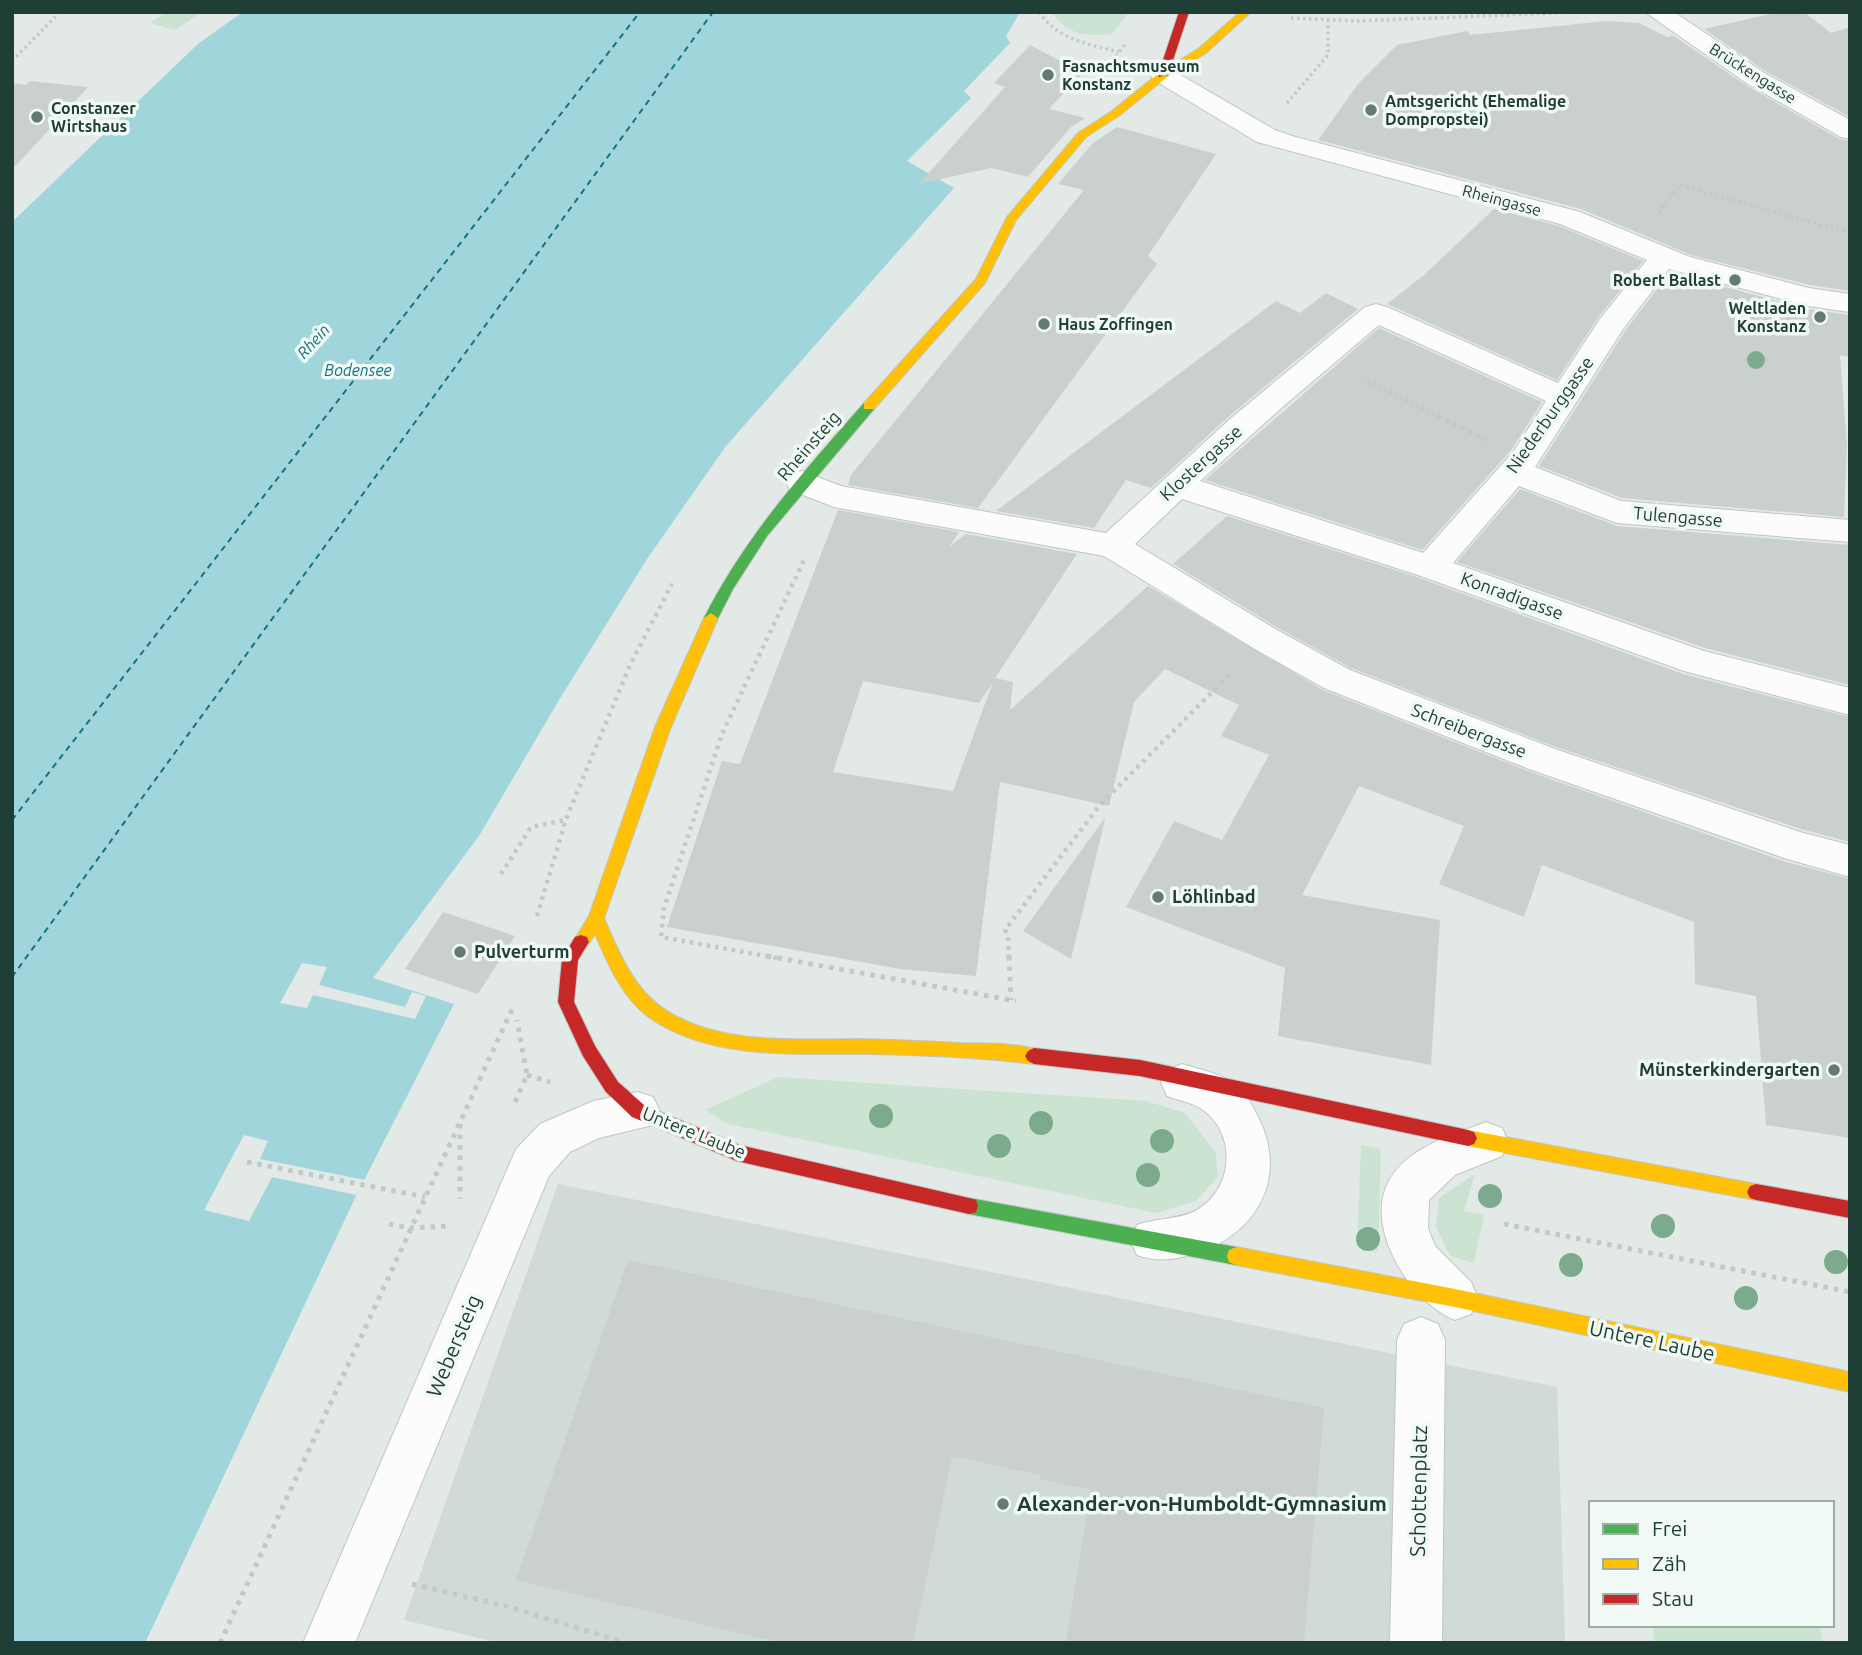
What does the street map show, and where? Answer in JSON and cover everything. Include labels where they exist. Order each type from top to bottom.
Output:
[{"type":"main road","points":[[1163,75],[1184,12]]},
{"type":"main road","name":"Rheinsteig","points":[[596,918],[663,727],[727,582],[802,482],[981,280],[1011,219],[1082,135],[1116,113],[1163,75],[1202,51],[1245,12]]},
{"type":"main road","name":"Untere Laube","points":[[596,918],[618,972],[654,1011],[677,1025],[704,1034],[744,1043],[792,1046],[987,1050],[1140,1068],[1486,1142],[1850,1210]]},
{"type":"main road","name":"Untere Laube","points":[[596,918],[570,959],[566,1002],[589,1051],[612,1087],[638,1111],[737,1153],[913,1195],[1455,1297],[1850,1382]]},
{"type":"street","name":"Brückengasse","points":[[1657,12],[1758,79],[1850,131]]},
{"type":"street","name":"Rheingasse","points":[[1163,75],[1283,142],[1570,218],[1663,258],[1808,297],[1850,303]]},
{"type":"street","name":"Niederburggasse","points":[[1430,566],[1513,470],[1566,398],[1611,325],[1663,258]]},
{"type":"street","name":"Klostergasse","points":[[1113,546],[1176,485],[1319,358],[1376,313],[1566,398]]},
{"type":"street","name":"Tulengasse","points":[[1513,470],[1617,512],[1850,531]]},
{"type":"street","points":[[802,482],[834,496],[1113,546]]},
{"type":"street","name":"Konradigasse","points":[[1176,485],[1430,566],[1697,662],[1850,702]]},
{"type":"street","name":"Schreibergasse","points":[[1113,546],[1265,639],[1337,679],[1542,760],[1798,847],[1850,861]]},
{"type":"street","name":"Untere Laube","points":[[1140,1068],[1219,1097],[1236,1118],[1249,1157],[1248,1177],[1229,1212],[1213,1225],[1194,1234],[1151,1240]]},
{"type":"street","name":"Webersteig","points":[[330,1643],[358,1571],[532,1163],[562,1135],[593,1120],[638,1111]]},
{"type":"street","points":[[1455,1297],[1419,1261],[1405,1228],[1407,1191],[1439,1161],[1486,1142]]},
{"type":"street","name":"Schottenplatz","points":[[1416,1643],[1421,1340]]},
{"type":"path","points":[[12,61],[60,12]]},
{"type":"path","points":[[1039,12],[1048,27],[1061,35],[1119,52]]},
{"type":"path","points":[[1292,18],[1328,22],[1578,12]]},
{"type":"path","points":[[1255,128],[1269,122],[1328,55],[1328,22]]},
{"type":"path","points":[[1679,185],[1850,233]]},
{"type":"path","points":[[1319,358],[1489,442]]},
{"type":"path","points":[[834,496],[722,734],[664,908],[661,937],[1011,1000],[1005,930],[1100,806],[1265,639]]},
{"type":"path","points":[[501,874],[531,828],[566,819]]},
{"type":"path","points":[[220,1643],[514,1006],[527,1075]]},
{"type":"path","points":[[460,1121],[460,1192]]},
{"type":"path","points":[[247,1162],[425,1197]]},
{"type":"path","points":[[389,1224],[410,1228],[459,1226]]},
{"type":"path","points":[[1504,1224],[1850,1292]]},
{"type":"path","points":[[358,1571],[510,1607],[626,1643]]},
{"type":"shaded area","name":"Alexander-von-Humboldt-Gymnasium","points":[[558,1184],[1557,1387],[1565,1643],[499,1643],[404,1620]]},
{"type":"green space","points":[[166,12],[202,12],[175,30],[150,23]]},
{"type":"green space","points":[[1052,12],[1129,12],[1112,34],[1094,35],[1071,30]]},
{"type":"green space","points":[[778,1077],[1146,1101],[1185,1113],[1216,1153],[1218,1177],[1196,1201],[1156,1213],[728,1124],[705,1110]]},
{"type":"green space","points":[[1361,1145],[1381,1149],[1378,1252],[1357,1247]]},
{"type":"green space","points":[[1475,1174],[1464,1211],[1484,1215],[1474,1263],[1450,1256],[1436,1227],[1439,1198]]},
{"type":"green space","points":[[1653,1627],[1820,1627],[1822,1643],[1654,1643]]},
{"type":"water","name":"Bodensee","points":[[243,12],[1020,12],[1006,36],[1010,43],[964,91],[971,98],[907,161],[954,188],[726,446],[647,559],[559,700],[479,836],[373,978],[454,1004],[356,1196],[145,1643],[12,1643],[12,222],[199,43]]},
{"type":"pier","points":[[302,963],[327,967],[319,985],[405,1007],[412,992],[426,996],[415,1019],[313,995],[307,1008],[280,1003]]},
{"type":"pier","points":[[244,1135],[268,1141],[260,1159],[365,1180],[356,1195],[272,1177],[249,1221],[204,1210]]},
{"type":"building","points":[[1779,12],[1804,12],[1831,33],[1850,27],[1850,117],[1767,72],[1704,29]]},
{"type":"building","points":[[1607,21],[1639,23],[1667,37],[1674,36],[1747,86],[1840,139],[1850,141],[1850,291],[1810,285],[1691,255],[1581,209],[1318,140],[1358,84],[1397,45],[1467,31],[1470,35]]},
{"type":"building","points":[[1030,45],[1083,73],[1049,109],[1085,118],[1071,127],[1028,177],[991,168],[919,184],[1005,87],[994,83]]},
{"type":"building","name":"Constanzer Wirtshaus","points":[[30,81],[88,87],[12,170],[12,83],[26,85]]},
{"type":"building","name":"Haus Zoffingen","points":[[1117,127],[1216,154],[1148,256],[1157,264],[978,508],[848,485],[851,475],[1084,190],[1058,184],[1093,143]]},
{"type":"building","points":[[1494,209],[1559,226],[1643,261],[1598,318],[1557,380],[1387,304],[1424,275]]},
{"type":"building","points":[[1670,272],[1807,309],[1850,315],[1850,357],[1840,355],[1847,446],[1844,517],[1622,498],[1539,466],[1625,331]]},
{"type":"building","points":[[1326,293],[1358,309],[1228,417],[1151,488],[1126,480],[1094,528],[996,511],[1276,301],[1300,313]]},
{"type":"building","points":[[1379,328],[1542,402],[1512,449],[1422,550],[1205,480]]},
{"type":"building","points":[[1520,489],[1617,526],[1850,545],[1850,685],[1705,648],[1457,562]]},
{"type":"building","points":[[838,510],[959,532],[949,547],[966,534],[1077,554],[995,678],[1013,682],[1010,710],[1148,586],[1323,690],[1528,771],[1783,861],[1850,879],[1850,1138],[1766,1125],[1756,996],[1695,984],[1694,922],[1542,865],[1524,917],[1439,884],[1464,826],[1359,786],[1302,895],[1440,920],[1431,1065],[1278,1036],[1285,968],[1126,907],[1174,821],[1222,840],[1269,755],[1221,736],[1239,705],[1165,669],[1134,702],[1109,806],[1000,782],[976,976],[900,969],[667,927],[722,761],[740,764]],"holes":[[[863,681],[979,703],[993,682],[953,791],[833,772]]]},
{"type":"building","points":[[1227,516],[1417,577],[1683,674],[1850,717],[1850,842],[1801,829],[1556,747],[1351,668],[1278,628],[1173,564]]},
{"type":"building","points":[[1105,820],[1071,959],[1023,931]]},
{"type":"building","name":"Pulverturm","points":[[443,912],[515,936],[478,994],[405,969]]},
{"type":"building","points":[[628,1260],[1324,1408],[1304,1643],[1066,1643],[1091,1490],[1040,1479],[1040,1475],[952,1456],[913,1643],[781,1643],[516,1580]]},
{"type":"ferry route","points":[[12,820],[640,12]]},
{"type":"ferry route","points":[[12,977],[713,12]]},
{"type":"traffic: fast","points":[[711,618],[743,560],[782,506],[869,406]]},
{"type":"traffic: fast","points":[[969,1206],[1236,1256]]},
{"type":"traffic: slow","points":[[869,406],[981,280],[1011,219],[1082,135],[1116,113],[1163,75],[1202,51],[1246,12]]},
{"type":"traffic: slow","points":[[581,942],[596,918],[663,727],[711,618]]},
{"type":"traffic: slow","points":[[596,918],[620,969],[644,1003],[677,1025],[702,1035],[729,1041],[787,1046],[951,1050],[1034,1056]]},
{"type":"traffic: slow","points":[[1468,1138],[1756,1192]]},
{"type":"traffic: slow","points":[[1236,1256],[1455,1298],[1850,1382]]},
{"type":"traffic: jam","points":[[1163,75],[1184,12]]},
{"type":"traffic: jam","points":[[581,942],[570,959],[566,1002],[589,1051],[612,1087],[638,1111],[737,1153],[969,1206]]},
{"type":"traffic: jam","points":[[1034,1056],[1140,1068],[1468,1138]]},
{"type":"traffic: jam","points":[[1756,1192],[1850,1210]]},
{"type":"place","name":"Fasnachtsmuseum Konstanz","points":[[1048,75]]},
{"type":"place","name":"Amtsgericht (Ehemalige Dompropstei)","points":[[1371,110]]},
{"type":"place","name":"Constanzer Wirtshaus","points":[[37,117]]},
{"type":"place","name":"Robert Ballast","points":[[1735,280]]},
{"type":"place","name":"Weltladen Konstanz","points":[[1820,317]]},
{"type":"place","name":"Haus Zoffingen","points":[[1044,324]]},
{"type":"place","name":"Löhlinbad","points":[[1158,897]]},
{"type":"place","name":"Pulverturm","points":[[460,952]]},
{"type":"place","name":"Münsterkindergarten","points":[[1834,1070]]},
{"type":"place","name":"Alexander-von-Humboldt-Gymnasium","points":[[1003,1504]]},
{"type":"water label","name":"Rhein","points":[[313,341]]}]
